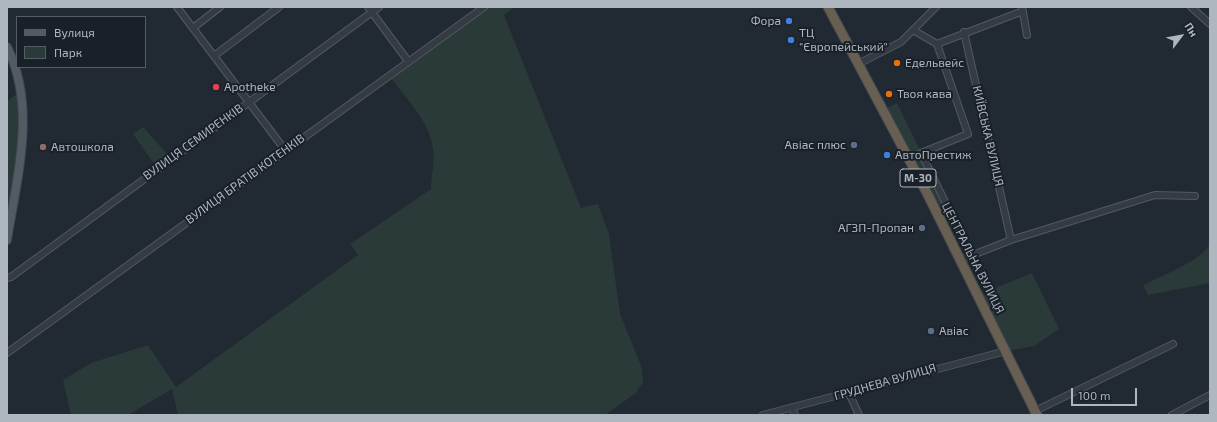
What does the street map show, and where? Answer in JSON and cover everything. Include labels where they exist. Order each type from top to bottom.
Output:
[{"type":"highway","name":"ЦЕНТРАЛЬНА ВУЛИЦЯ","points":[[828,7],[960,260],[1036,413]]},
{"type":"main road","points":[[7,46],[18,79],[23,116],[21,151],[7,240]]},
{"type":"street","points":[[177,7],[285,150]]},
{"type":"street","points":[[193,28],[220,7]]},
{"type":"street","points":[[214,56],[279,7]]},
{"type":"street","name":"ВУЛИЦЯ СЕМИРЕНКІВ","points":[[7,278],[11,277],[249,102],[370,10],[379,7]]},
{"type":"street","name":"ВУЛИЦЯ БРАТІВ КОТЕНКІВ","points":[[7,353],[484,7]]},
{"type":"street","points":[[858,64],[901,42],[936,7]]},
{"type":"street","points":[[1191,7],[1210,24]]},
{"type":"street","points":[[937,44],[1022,9],[1027,35]]},
{"type":"street","points":[[370,10],[408,61]]},
{"type":"street","points":[[913,30],[937,44],[968,134],[921,153],[958,228]]},
{"type":"street","name":"КИЇВСЬКА ВУЛИЦЯ","points":[[964,32],[1011,240]]},
{"type":"street","points":[[960,260],[1011,240],[1155,194],[1195,196]]},
{"type":"street","points":[[1036,413],[1173,344]]},
{"type":"street","name":"ГРУДНЕВА ВУЛИЦЯ","points":[[763,415],[1006,351]]},
{"type":"street","points":[[849,393],[859,415]]},
{"type":"street","points":[[1172,415],[1210,395]]},
{"type":"street","points":[[792,408],[795,415]]},
{"type":"green space","points":[[484,7],[514,7],[504,15],[581,208],[598,204],[609,234],[620,314],[642,368],[643,382],[636,393],[605,415],[178,415],[172,389],[128,415],[71,415],[63,380],[91,363],[148,345],[176,387],[358,255],[350,244],[431,189],[434,159],[431,139],[416,110],[389,76]]},
{"type":"green space","points":[[21,91],[23,116],[7,240],[7,101]]},
{"type":"green space","points":[[897,103],[958,228],[947,233],[882,111]]},
{"type":"green space","points":[[143,127],[171,158],[157,168],[133,134]]},
{"type":"green space","points":[[1210,244],[1210,283],[1148,295],[1143,285],[1190,262],[1206,250]]},
{"type":"green space","points":[[1032,273],[1059,329],[1034,346],[1006,351],[978,295]]},
{"type":"place","name":"Фора","points":[[789,21]]},
{"type":"place","name":"ТЦ \"Європейський\"","points":[[791,40]]},
{"type":"place","name":"Едельвейс","points":[[897,63]]},
{"type":"place","name":"Apotheke","points":[[216,87]]},
{"type":"place","name":"Твоя кава","points":[[889,94]]},
{"type":"place","name":"Авіас плюс","points":[[854,145]]},
{"type":"place","name":"Автошкола","points":[[43,147]]},
{"type":"place","name":"АвтоПрестиж","points":[[887,155]]},
{"type":"place","name":"АГЗП-Пропан","points":[[922,228]]},
{"type":"place","name":"Авіас","points":[[931,331]]}]
